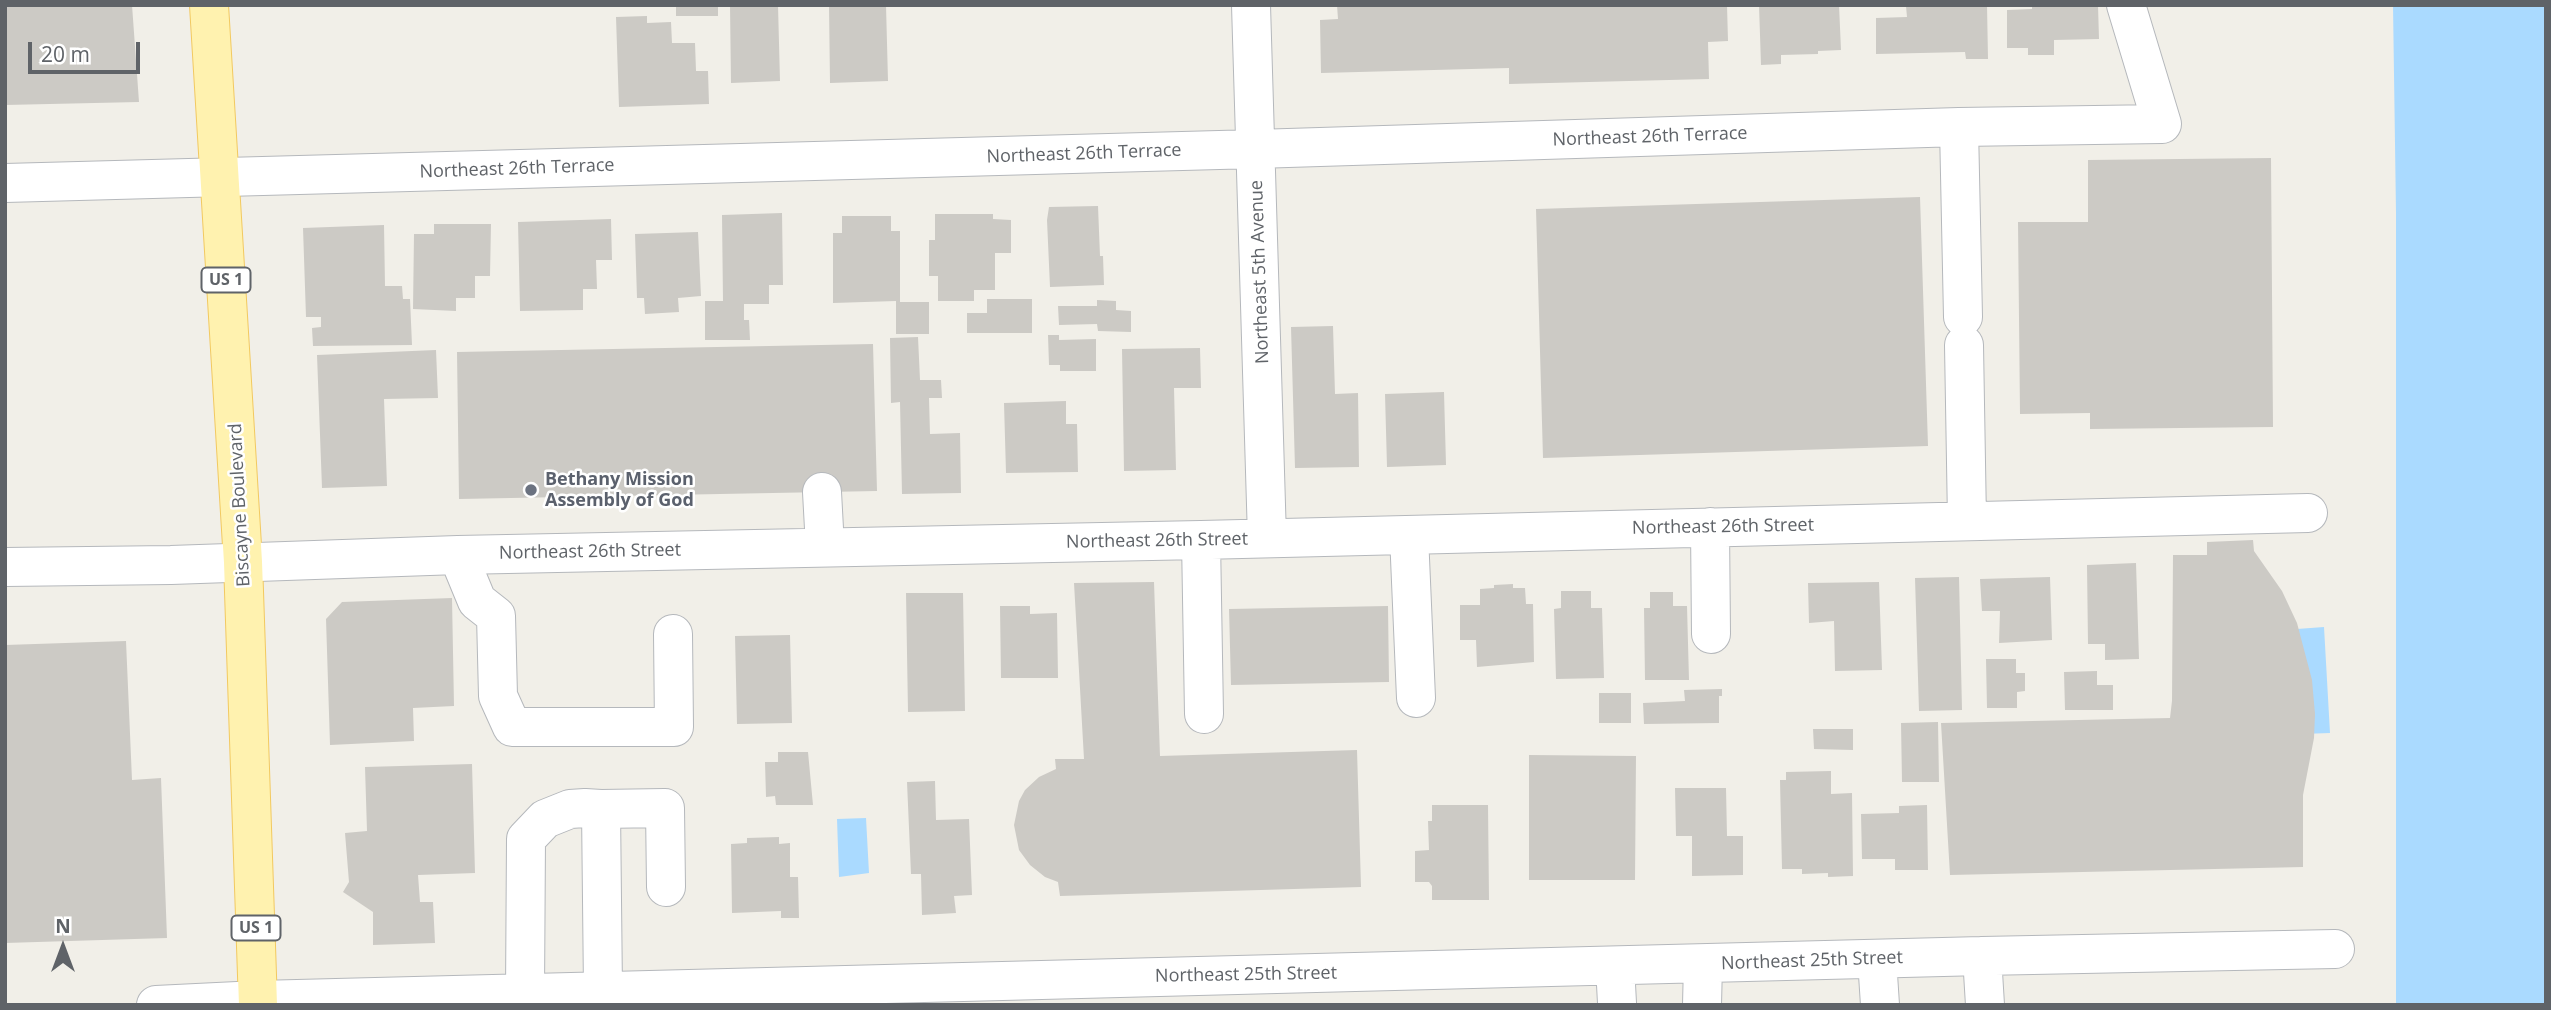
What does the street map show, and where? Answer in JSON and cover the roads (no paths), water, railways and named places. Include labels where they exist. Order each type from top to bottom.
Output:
[{"type":"main road","name":"Biscayne Boulevard","points":[[209,5],[243,562],[258,1002]]},
{"type":"street","name":"Northeast 5th Avenue","points":[[1251,5],[1267,538]]},
{"type":"street","name":"Northeast 26th Terrace","points":[[5,183],[1959,127],[2162,124],[2126,5]]},
{"type":"street","points":[[1959,127],[1967,521]]},
{"type":"street","points":[[822,492],[825,547]]},
{"type":"street","name":"Northeast 26th Street","points":[[5,567],[2308,513]]},
{"type":"street","points":[[1710,527],[1711,634]]},
{"type":"street","points":[[1409,535],[1416,698]]},
{"type":"street","points":[[1201,540],[1204,715]]},
{"type":"street","points":[[458,555],[478,601],[496,616],[498,696],[512,727],[674,727],[673,634]]},
{"type":"street","points":[[537,997],[526,839],[545,819],[570,809],[665,808],[667,887]]},
{"type":"street","points":[[601,809],[603,991]]},
{"type":"street","name":"Northeast 25th Street","points":[[156,1005],[537,997],[603,991],[2335,949]]},
{"type":"street","points":[[1982,956],[1985,1005]]},
{"type":"street","points":[[1877,959],[1880,1005]]},
{"type":"street","points":[[1702,1005],[1703,964]]},
{"type":"street","points":[[1615,966],[1617,1003]]},
{"type":"water","points":[[2393,5],[2546,5],[2546,1005],[2396,1005],[2396,213]]},
{"type":"water","points":[[2324,627],[2330,733],[2302,734],[2297,629]]},
{"type":"water","points":[[866,818],[869,873],[839,877],[837,819]]},
{"type":"place","name":"Bethany Mission Assembly of God","points":[[531,490]]}]
